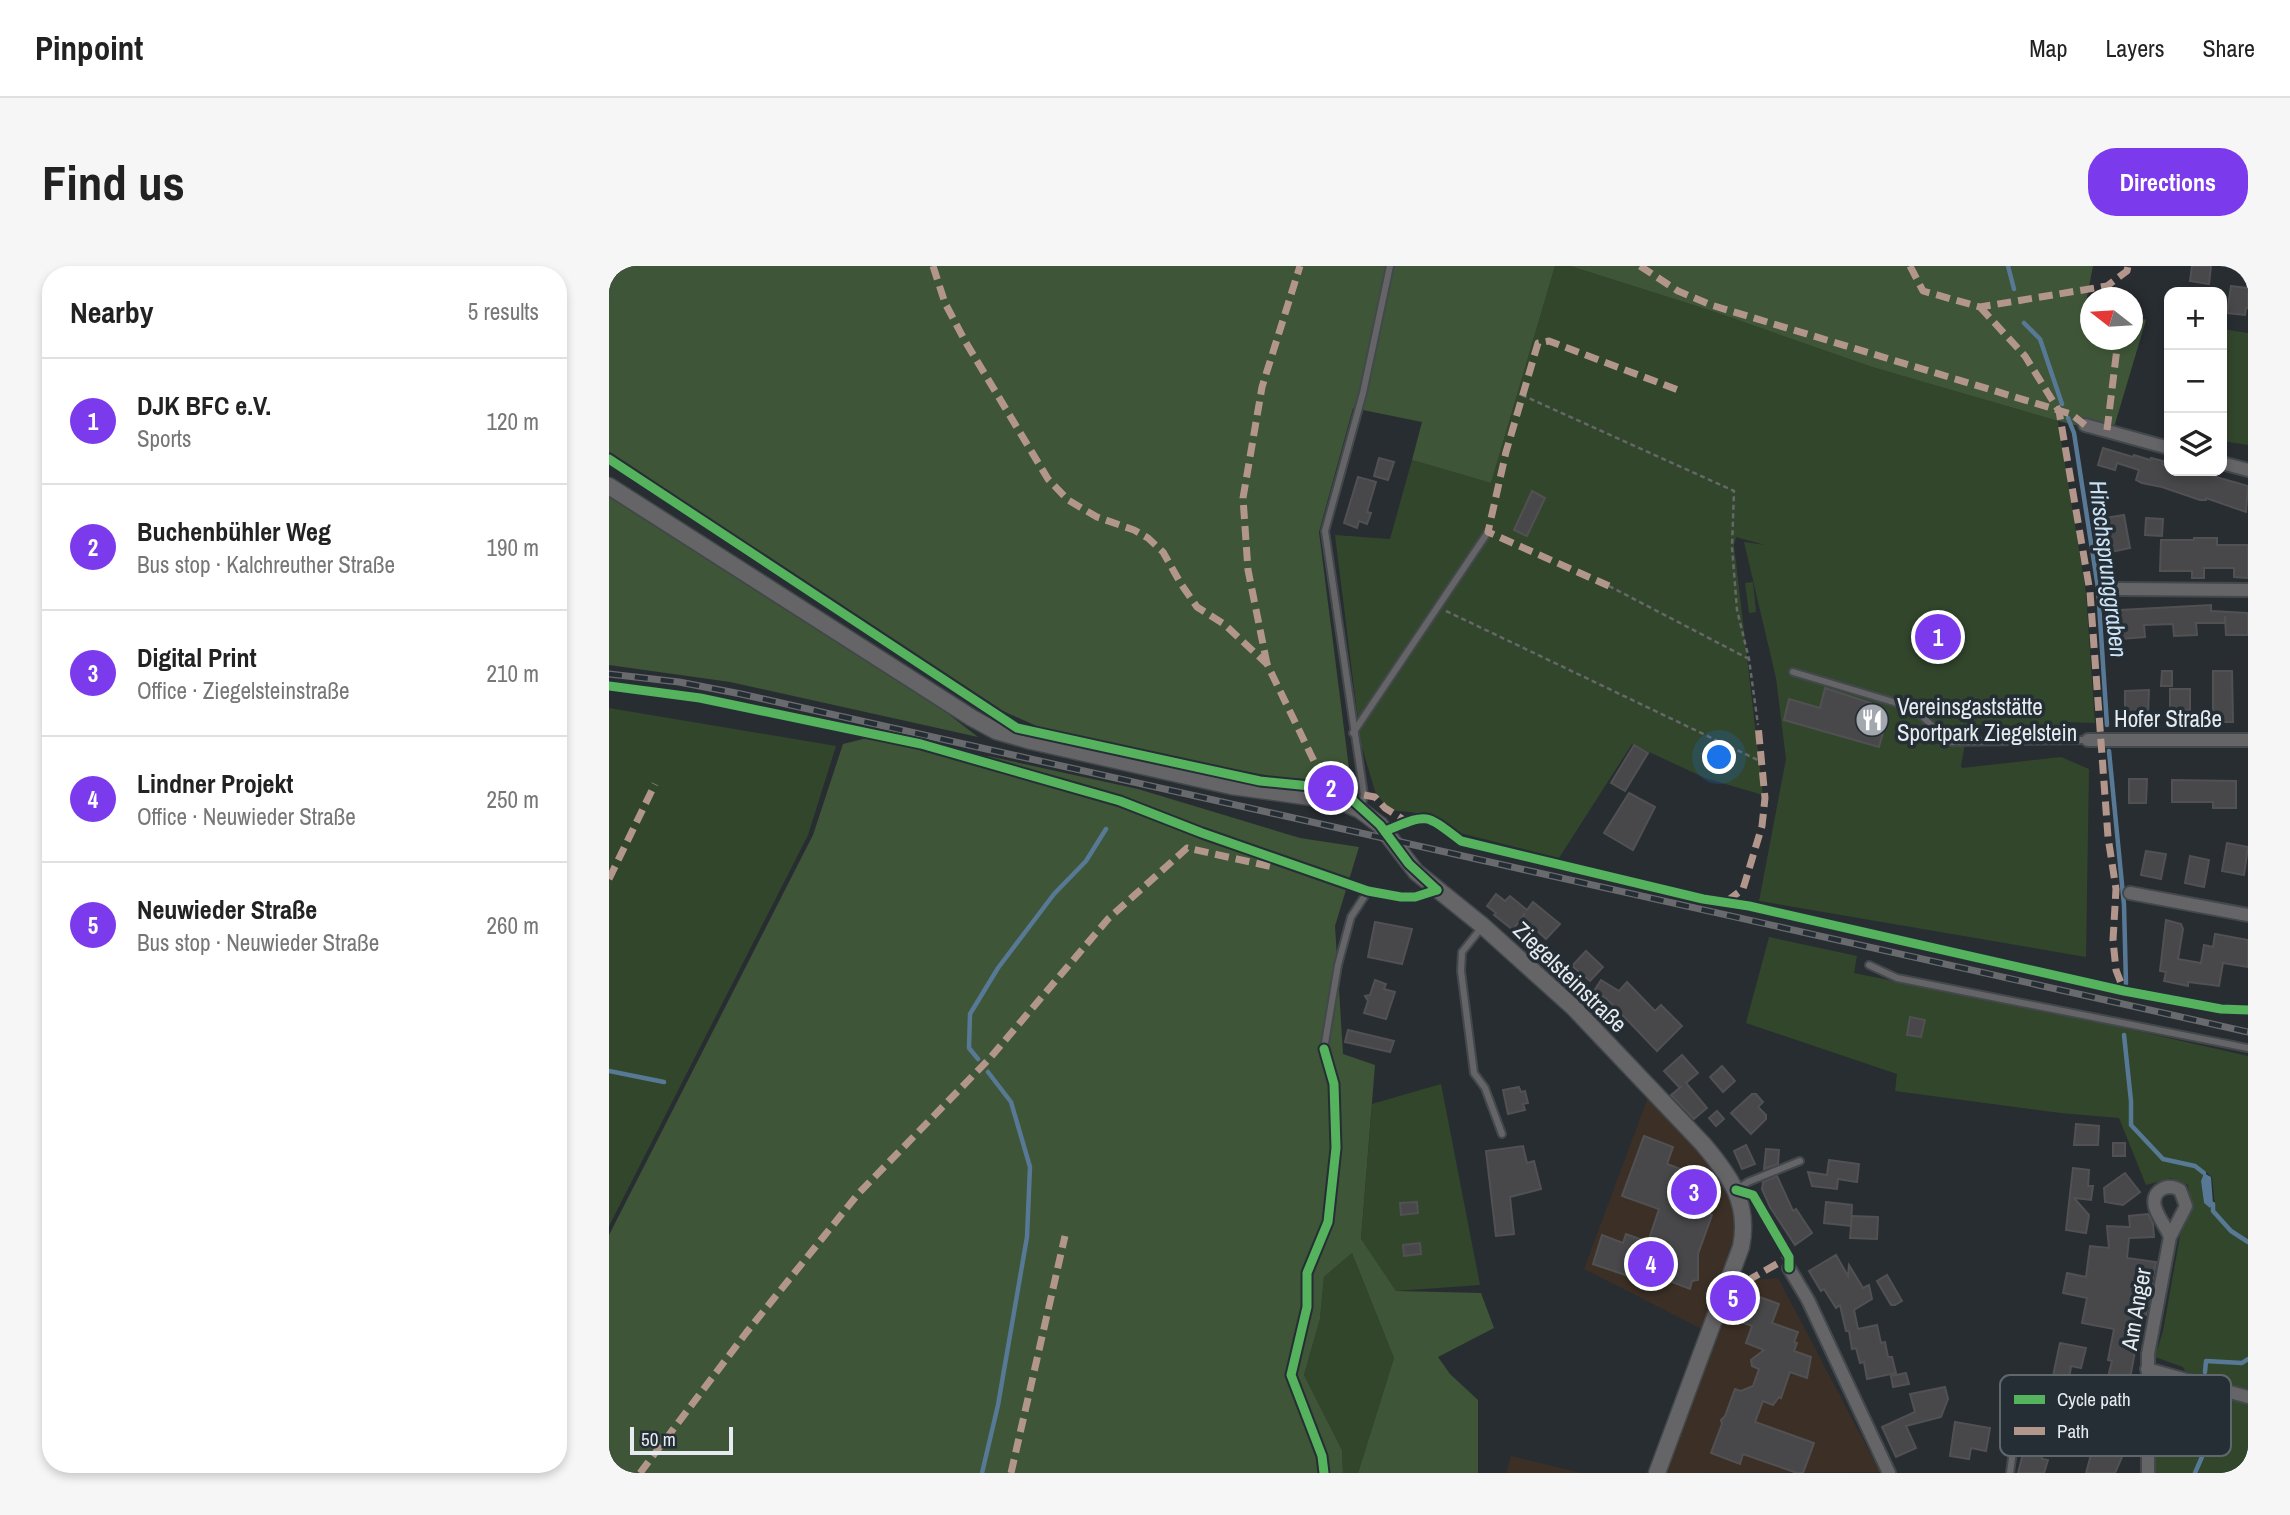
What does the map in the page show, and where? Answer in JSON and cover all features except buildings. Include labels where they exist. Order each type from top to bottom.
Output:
[{"type":"street","points":[[2085,425],[2164,447]]},
{"type":"street","points":[[2227,464],[2248,470]]},
{"type":"street","points":[[609,486],[996,731],[1213,782],[1328,799],[1360,810]]},
{"type":"street","points":[[2118,589],[2248,590]]},
{"type":"street","name":"Hofer Straße","points":[[2088,740],[2248,740]]},
{"type":"street","name":"Ziegelsteinstraße","points":[[1360,810],[1375,820],[1409,864],[1437,890],[1483,926],[1573,1007],[1717,1161],[1735,1189],[1744,1220],[1741,1247],[1657,1473]]},
{"type":"street","points":[[2130,892],[2248,915]]},
{"type":"street","name":"Am Anger","points":[[2147,1375],[2170,1237]]},
{"type":"street","points":[[1789,1268],[1808,1300],[1889,1473]]},
{"type":"street","points":[[2147,1369],[2169,1375]]},
{"type":"street","points":[[2231,1392],[2248,1397]]},
{"type":"lane","points":[[1360,810],[1364,795],[1325,531],[1363,393],[1389,266]]},
{"type":"lane","points":[[1353,733],[1488,532]]},
{"type":"lane","points":[[1793,672],[1900,704],[1920,714],[1952,742],[2088,740]]},
{"type":"lane","points":[[1385,831],[1418,817],[1434,820],[1461,841],[1567,867]]},
{"type":"lane","points":[[1324,1049],[1338,965],[1352,917],[1368,891],[1415,897],[1437,890]]},
{"type":"lane","points":[[1483,926],[1462,952],[1461,971],[1475,1073],[1485,1088],[1502,1134]]},
{"type":"lane","points":[[1868,965],[1897,978],[2248,1048]]},
{"type":"lane","points":[[1735,1189],[1800,1161]]},
{"type":"path","points":[[1522,395],[1734,491],[1732,547],[1737,610],[1749,659],[1758,725]]},
{"type":"path","points":[[1609,586],[1749,659]]},
{"type":"path","points":[[1437,608],[1762,762]]},
{"type":"shaded area","points":[[1649,1095],[1718,1172],[1737,1221],[1723,1283],[1778,1278],[1880,1472],[1649,1473],[1704,1330],[1584,1269]]},
{"type":"shaded area","points":[[1511,1456],[1581,1473],[1506,1473]]},
{"type":"green space","points":[[609,266],[1555,266],[1491,483],[1412,460],[1422,422],[1353,408],[1319,532],[1352,792],[1098,743],[1041,728],[1003,711],[609,452]]},
{"type":"green space","points":[[1555,266],[1570,266],[1709,310],[1872,367],[2058,421],[2086,593],[2095,723],[2062,722],[2061,730],[2005,732],[1968,727],[1961,766],[2061,757],[2089,769],[2086,957],[1759,901],[1786,759],[1776,678],[1744,542],[1765,545],[1736,537],[1734,545],[1763,795],[1705,778],[1632,744],[1559,858],[1452,831],[1429,814],[1388,810],[1375,791],[1361,744],[1335,535],[1390,539],[1412,460],[1491,483]]},
{"type":"green space","points":[[1570,266],[2093,266],[2089,287],[2080,287],[2080,350],[2137,350],[2112,434],[1872,367],[1709,310]]},
{"type":"green space","points":[[2227,330],[2248,333],[2248,445],[2227,442]]},
{"type":"green space","points":[[609,497],[947,713],[978,737],[730,682],[609,665]]},
{"type":"green space","points":[[1753,582],[1756,612],[1749,613],[1745,583]]},
{"type":"green space","points":[[609,708],[836,746],[808,835],[609,1226]]},
{"type":"green space","points":[[871,737],[985,765],[988,756],[1138,789],[1300,838],[1359,847],[1335,926],[1343,1054],[1375,1065],[1361,1239],[1396,1291],[1481,1293],[1494,1328],[1438,1357],[1450,1374],[1478,1400],[1478,1473],[1358,1473],[1394,1358],[1352,1253],[1324,1277],[1320,1319],[1304,1375],[1342,1450],[1343,1473],[609,1473],[609,1235],[813,835],[843,744]]},
{"type":"green space","points":[[1769,937],[1857,956],[1854,973],[2248,1056],[2248,1391],[2231,1386],[2231,1375],[2198,1375],[2155,1357],[2163,1331],[2180,1236],[2190,1208],[2188,1185],[2171,1178],[2146,1185],[2119,1118],[1895,1091],[1897,1074],[1746,1023]],"holes":[[[2205,1171],[2212,1177],[2215,1205],[2210,1208],[2204,1203],[2201,1181]]]},
{"type":"green space","points":[[1441,1084],[1480,1285],[1396,1291],[1361,1240],[1372,1104]]},
{"type":"green space","points":[[1352,1253],[1394,1358],[1358,1473],[1343,1473],[1342,1450],[1304,1375],[1320,1319],[1324,1277]]},
{"type":"green space","points":[[2231,1398],[2248,1402],[2248,1473],[2154,1473],[2155,1456],[2231,1456]]},
{"type":"water","points":[[2204,1173],[2211,1177],[2213,1204],[2210,1208],[2204,1203],[2201,1181]]},
{"type":"waterway","name":"Hirschsprunggraben","points":[[2008,266],[2014,289]]},
{"type":"waterway","name":"Hirschsprunggraben","points":[[2024,323],[2040,339],[2062,404]]},
{"type":"waterway","name":"Hirschsprunggraben","points":[[2068,418],[2074,433],[2098,588],[2107,725]]},
{"type":"waterway","name":"Hirschsprunggraben","points":[[2109,751],[2124,905],[2126,984]]},
{"type":"waterway","points":[[978,1059],[969,1048],[970,1014],[998,968],[1054,894],[1086,861],[1106,829]]},
{"type":"waterway","name":"Hirschsprunggraben","points":[[2124,1035],[2131,1125],[2163,1159],[2195,1166],[2204,1173]]},
{"type":"waterway","points":[[609,1071],[664,1082]]},
{"type":"waterway","points":[[982,1473],[998,1405],[1027,1237],[1030,1167],[1011,1102],[988,1072]]},
{"type":"waterway","name":"Hirschsprunggraben","points":[[2213,1204],[2213,1211],[2231,1231],[2248,1242]]},
{"type":"waterway","name":"Hirschsprunggraben","points":[[2205,1372],[2206,1361],[2242,1363],[2248,1359]]},
{"type":"waterway","name":"Hirschsprunggraben","points":[[2195,1473],[2202,1456]]},
{"type":"railway","points":[[609,674],[679,682],[741,694],[2248,1032]]},
{"type":"marked path","points":[[933,266],[945,303],[965,341],[1048,479],[1068,500],[1097,517],[1148,538],[1163,552],[1197,607],[1224,624],[1267,664],[1328,790]]},
{"type":"marked path","points":[[1267,664],[1248,570],[1243,498],[1262,387],[1300,266]]},
{"type":"marked path","points":[[1640,266],[1678,291],[1711,305],[2071,414],[2085,425]]},
{"type":"marked path","points":[[1910,266],[1923,291],[1980,307],[2107,286],[2127,271],[2128,266]]},
{"type":"marked path","points":[[1980,307],[2025,356],[2059,411],[2090,592],[2108,837],[2116,889],[2113,940],[2116,970],[2124,991]]},
{"type":"marked path","points":[[1609,586],[1488,532],[1506,452],[1538,343],[1549,341],[1678,390]]},
{"type":"marked path","points":[[2107,430],[2117,350]]},
{"type":"marked path","points":[[1727,901],[1743,889],[1762,826],[1765,798],[1758,725]]},
{"type":"marked path","points":[[609,879],[655,784]]},
{"type":"marked path","points":[[1364,795],[1375,797],[1385,808],[1407,822]]},
{"type":"marked path","points":[[640,1473],[746,1333],[858,1194],[990,1058],[1108,919],[1187,848],[1273,867]]},
{"type":"marked path","points":[[1011,1473],[1065,1236]]},
{"type":"marked path","points":[[1727,1284],[1738,1286],[1789,1257]]},
{"type":"cycle path","points":[[609,459],[1017,728],[1260,781],[1310,786],[1348,796],[1380,825],[1409,864],[1437,890]]},
{"type":"cycle path","points":[[609,686],[700,698],[921,744],[1120,801],[1202,833],[1368,891],[1415,897],[1437,890]]},
{"type":"cycle path","points":[[1385,831],[1410,821],[1425,819],[1439,825],[1461,841],[1703,899],[1749,906],[2124,991],[2221,1009],[2248,1010]]},
{"type":"cycle path","points":[[1324,1049],[1334,1084],[1336,1148],[1328,1222],[1307,1273],[1307,1307],[1291,1375],[1322,1456],[1324,1473]]},
{"type":"cycle path","points":[[1736,1190],[1753,1195],[1789,1257],[1789,1268]]},
{"type":"place","name":"DJK BFC e.V.","points":[[1938,637]]},
{"type":"place","name":"Vereinsgaststätte Sportpark Ziegelstein","points":[[1872,720]]},
{"type":"place","name":"Buchenbühler Weg","points":[[1331,788]]},
{"type":"place","name":"Digital Print","points":[[1694,1192]]},
{"type":"place","name":"Lindner Projekt","points":[[1651,1264]]},
{"type":"place","name":"Neuwieder Straße","points":[[1733,1298]]}]
